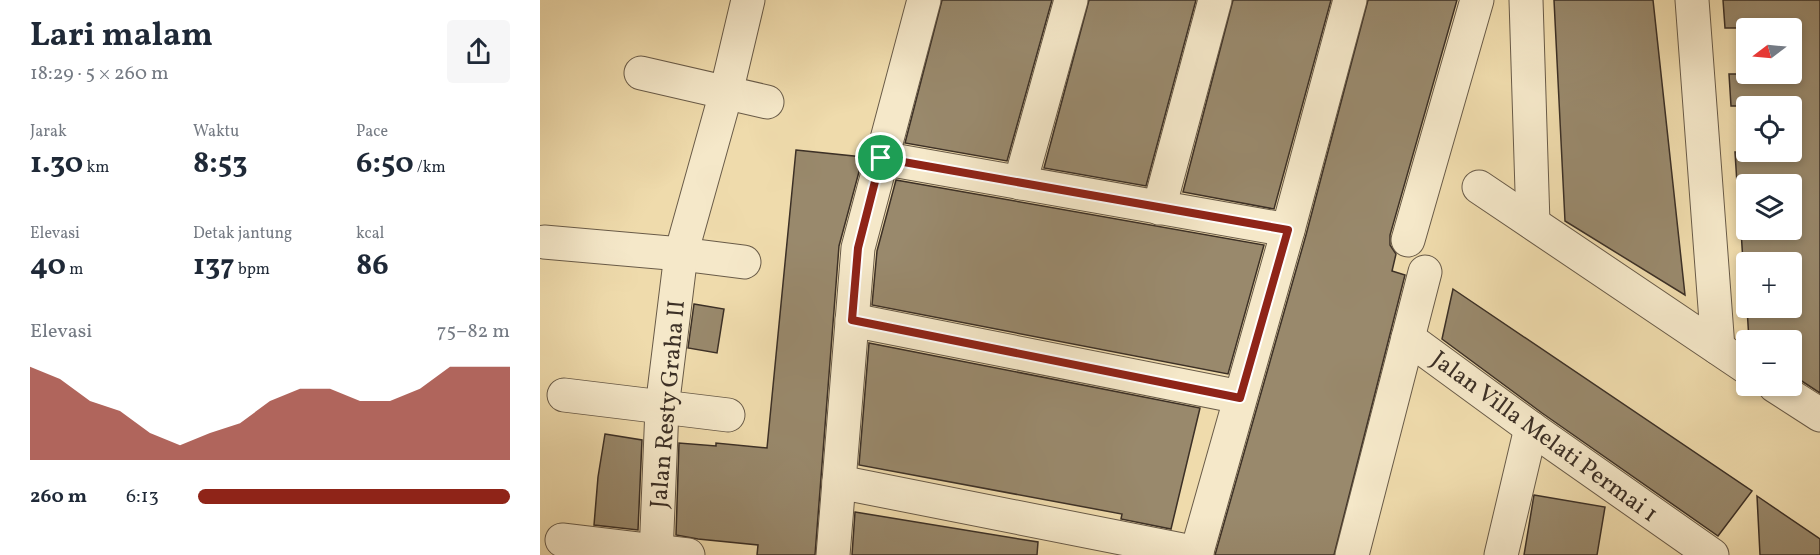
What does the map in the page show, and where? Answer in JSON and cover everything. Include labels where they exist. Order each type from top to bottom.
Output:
[{"type":"street","name":"Jalan Resty Graha II","points":[[656,553],[662,408],[681,254],[726,93],[748,0]]},
{"type":"street","points":[[833,555],[858,248],[924,0]]},
{"type":"street","points":[[1020,183],[1071,0]]},
{"type":"street","points":[[1159,208],[1215,0]]},
{"type":"street","points":[[838,482],[1196,554],[1288,230],[1350,0]]},
{"type":"street","points":[[1408,240],[1477,0]]},
{"type":"street","points":[[1526,0],[1533,223]]},
{"type":"street","points":[[1692,0],[1718,348]]},
{"type":"street","points":[[641,73],[767,102]]},
{"type":"street","points":[[881,158],[1288,230]]},
{"type":"street","points":[[1479,187],[1736,360]]},
{"type":"street","points":[[544,242],[744,262]]},
{"type":"street","points":[[1352,555],[1425,272]]},
{"type":"street","points":[[852,320],[1240,398]]},
{"type":"street","name":"Jalan Villa Melati Permai 1","points":[[1408,338],[1712,555]]},
{"type":"street","points":[[564,395],[728,415]]},
{"type":"street","points":[[1791,396],[1820,415]]},
{"type":"street","points":[[1501,555],[1531,428]]},
{"type":"street","points":[[562,540],[688,555]]},
{"type":"building","points":[[942,0],[1052,0],[1007,161],[905,143]]},
{"type":"building","points":[[1089,0],[1196,0],[1146,186],[1044,168]]},
{"type":"building","points":[[1233,0],[1331,0],[1274,209],[1183,192]]},
{"type":"building","points":[[1368,0],[1457,0],[1390,235],[1390,245],[1396,254],[1392,271],[1405,275],[1334,555],[1215,555],[1306,235]]},
{"type":"building","points":[[1554,0],[1653,0],[1685,295],[1565,221]]},
{"type":"building","points":[[1723,0],[1820,0],[1820,393],[1802,381],[1802,330],[1748,330],[1748,318],[1802,318],[1802,252],[1742,252],[1742,240],[1802,240],[1802,174],[1736,174],[1735,152],[1736,162],[1802,162],[1802,96],[1736,96],[1736,106],[1731,106],[1729,74],[1736,74],[1736,84],[1802,84],[1802,18],[1736,18],[1736,28],[1725,28]]},
{"type":"building","points":[[796,150],[863,157],[839,246],[815,555],[757,555],[758,545],[676,535],[679,443],[716,446],[716,443],[767,448]]},
{"type":"building","points":[[896,180],[1264,245],[1228,374],[872,305],[877,251]]},
{"type":"building","points":[[1453,289],[1752,491],[1718,536],[1542,413],[1442,339]]},
{"type":"building","points":[[694,304],[724,309],[717,353],[688,348]]},
{"type":"building","points":[[869,343],[1200,408],[1171,529],[1121,519],[1122,514],[859,465]]},
{"type":"building","points":[[605,434],[642,440],[638,530],[594,525]]},
{"type":"building","points":[[1534,495],[1605,507],[1597,555],[1524,555]]},
{"type":"building","points":[[1757,496],[1820,539],[1820,555],[1760,555]]},
{"type":"building","points":[[855,512],[1038,542],[1037,555],[852,555]]},
{"type":"route","points":[[881,158],[1288,230],[1240,398],[852,320],[858,248],[881,158]]}]
